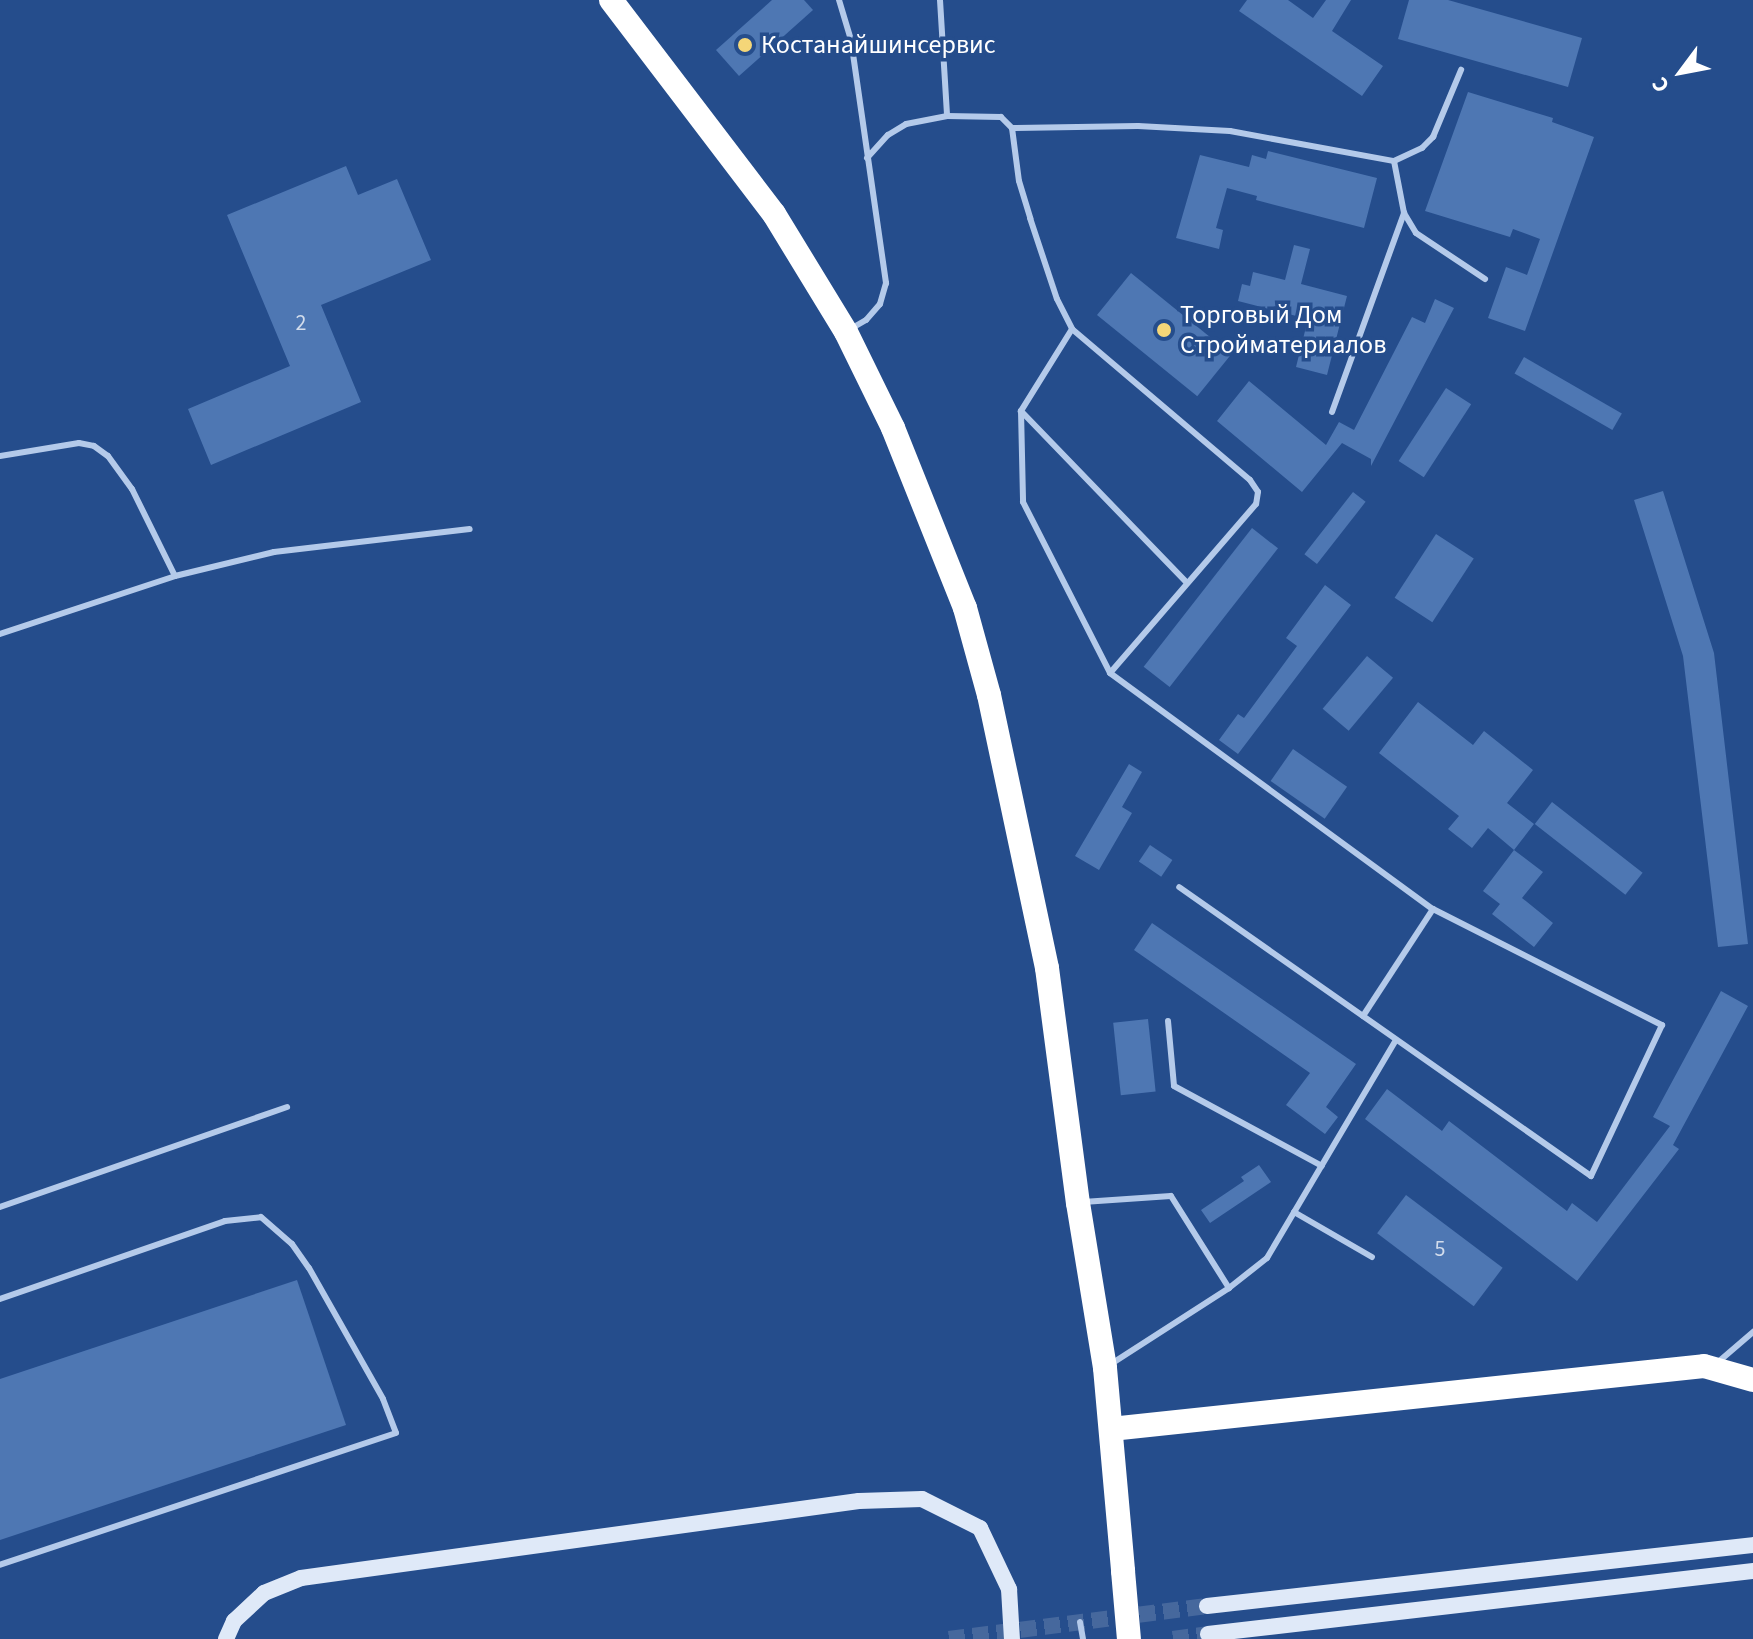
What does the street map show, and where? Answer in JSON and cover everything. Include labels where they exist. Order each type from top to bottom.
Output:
[{"type":"highway","points":[[611,0],[774,214],[846,332],[933,519],[965,608],[989,695],[1047,968],[1078,1203],[1105,1368],[1129,1639]]},
{"type":"highway","points":[[1111,1429],[1704,1366],[1753,1380]]},
{"type":"main road","points":[[226,1639],[234,1621],[264,1593],[301,1578],[859,1501],[922,1499],[980,1528],[1009,1589],[1012,1639]]},
{"type":"main road","points":[[1207,1606],[1753,1545]]},
{"type":"main road","points":[[1208,1634],[1753,1571]]},
{"type":"lane","points":[[839,0],[851,40],[886,283],[880,304],[866,320],[846,332]]},
{"type":"lane","points":[[940,0],[947,116]]},
{"type":"lane","points":[[1012,128],[1138,126],[1230,131],[1394,161],[1422,148],[1433,137],[1461,70]]},
{"type":"lane","points":[[867,158],[888,135],[906,124],[947,116],[1001,117],[1012,128],[1019,181],[1030,218],[1057,299],[1072,329],[1250,480],[1258,492],[1256,504],[1110,673]]},
{"type":"lane","points":[[1394,161],[1404,213],[1416,233],[1485,279]]},
{"type":"lane","points":[[1332,412],[1404,213]]},
{"type":"lane","points":[[1072,329],[1021,411],[1023,502],[1110,673],[1433,909],[1662,1025],[1591,1176],[1179,887]]},
{"type":"lane","points":[[1021,411],[1187,583]]},
{"type":"lane","points":[[0,456],[79,443],[101,451],[132,489],[175,576]]},
{"type":"lane","points":[[0,634],[175,576],[274,552],[470,529]]},
{"type":"lane","points":[[1363,1016],[1433,909]]},
{"type":"lane","points":[[1168,1021],[1174,1086],[1322,1166]]},
{"type":"lane","points":[[1105,1368],[1229,1288],[1267,1258],[1353,1107],[1396,1040]]},
{"type":"lane","points":[[0,1207],[287,1107]]},
{"type":"lane","points":[[1078,1203],[1171,1196],[1229,1288]]},
{"type":"lane","points":[[1294,1212],[1372,1257]]},
{"type":"lane","points":[[0,1299],[225,1221],[261,1217],[292,1244],[309,1268],[383,1399],[396,1433],[0,1565]]},
{"type":"lane","points":[[1711,1368],[1753,1332]]},
{"type":"lane","points":[[1080,1622],[1083,1639]]},
{"type":"building","points":[[772,0],[804,0],[813,10],[739,76],[716,50]]},
{"type":"building","points":[[1247,0],[1288,0],[1313,18],[1326,0],[1351,0],[1332,31],[1383,66],[1362,96],[1239,11]]},
{"type":"building","points":[[1409,0],[1448,0],[1582,38],[1568,87],[1398,39]]},
{"type":"building","points":[[1468,92],[1553,118],[1552,122],[1594,137],[1525,331],[1488,318],[1506,267],[1527,275],[1540,239],[1513,229],[1510,237],[1425,211]]},
{"type":"building","points":[[1268,151],[1377,178],[1364,228],[1256,200],[1257,196],[1227,188],[1216,228],[1223,230],[1219,249],[1176,238],[1200,155],[1249,167],[1252,155],[1266,159]]},
{"type":"building","points":[[346,166],[358,195],[397,179],[431,260],[321,305],[361,402],[211,465],[188,409],[290,366],[227,215]]},
{"type":"building","points":[[1294,245],[1310,249],[1301,284],[1347,296],[1327,375],[1296,367],[1308,319],[1238,301],[1242,284],[1250,286],[1253,272],[1285,280]]},
{"type":"building","points":[[1131,273],[1231,354],[1197,396],[1097,315]]},
{"type":"building","points":[[1435,299],[1454,308],[1371,466],[1371,459],[1342,443],[1302,492],[1217,421],[1249,381],[1326,445],[1339,422],[1354,430],[1412,317],[1425,323]]},
{"type":"building","points":[[1524,357],[1622,414],[1612,430],[1514,373]]},
{"type":"building","points":[[1446,388],[1471,404],[1424,477],[1399,461]]},
{"type":"building","points":[[1663,491],[1714,653],[1748,944],[1718,947],[1683,656],[1634,500]]},
{"type":"building","points":[[1353,492],[1366,502],[1317,564],[1304,554]]},
{"type":"building","points":[[1252,528],[1278,548],[1170,687],[1144,667]]},
{"type":"building","points":[[1436,534],[1474,559],[1432,622],[1395,598]]},
{"type":"building","points":[[1325,585],[1351,605],[1238,754],[1219,740],[1238,714],[1244,718],[1297,646],[1286,638]]},
{"type":"building","points":[[1367,656],[1393,678],[1349,731],[1323,709]]},
{"type":"building","points":[[1418,702],[1473,745],[1484,731],[1533,770],[1507,803],[1534,824],[1514,850],[1488,828],[1472,848],[1448,829],[1459,816],[1379,753]]},
{"type":"building","points":[[1293,749],[1347,787],[1325,819],[1271,781]]},
{"type":"building","points":[[1129,764],[1142,772],[1122,807],[1132,813],[1099,870],[1075,856]]},
{"type":"building","points":[[1552,802],[1643,873],[1625,895],[1535,824]]},
{"type":"building","points":[[1150,845],[1172,860],[1161,877],[1139,862]]},
{"type":"building","points":[[1514,850],[1543,872],[1522,898],[1553,923],[1534,947],[1492,914],[1500,904],[1483,891]]},
{"type":"building","points":[[1152,923],[1356,1064],[1326,1107],[1338,1117],[1325,1134],[1286,1105],[1310,1073],[1134,950]]},
{"type":"building","points":[[1721,991],[1748,1006],[1673,1145],[1679,1149],[1577,1281],[1365,1119],[1387,1089],[1442,1131],[1449,1121],[1567,1211],[1572,1203],[1597,1222],[1670,1126],[1653,1117]]},
{"type":"building","points":[[1148,1019],[1156,1092],[1121,1095],[1113,1023]]},
{"type":"building","points":[[1259,1165],[1271,1182],[1210,1223],[1201,1210],[1244,1181],[1241,1177]]},
{"type":"building","points":[[1406,1195],[1503,1268],[1474,1306],[1377,1233]]},
{"type":"building","points":[[297,1280],[346,1425],[0,1540],[0,1379]]},
{"type":"tunnel","points":[[949,1639],[1207,1606]]},
{"type":"tunnel","points":[[1173,1639],[1208,1634]]},
{"type":"place","name":"Костанайшинсервис","points":[[745,45]]},
{"type":"place","name":"Торговый Дом Стройматериалов","points":[[1164,330]]}]
